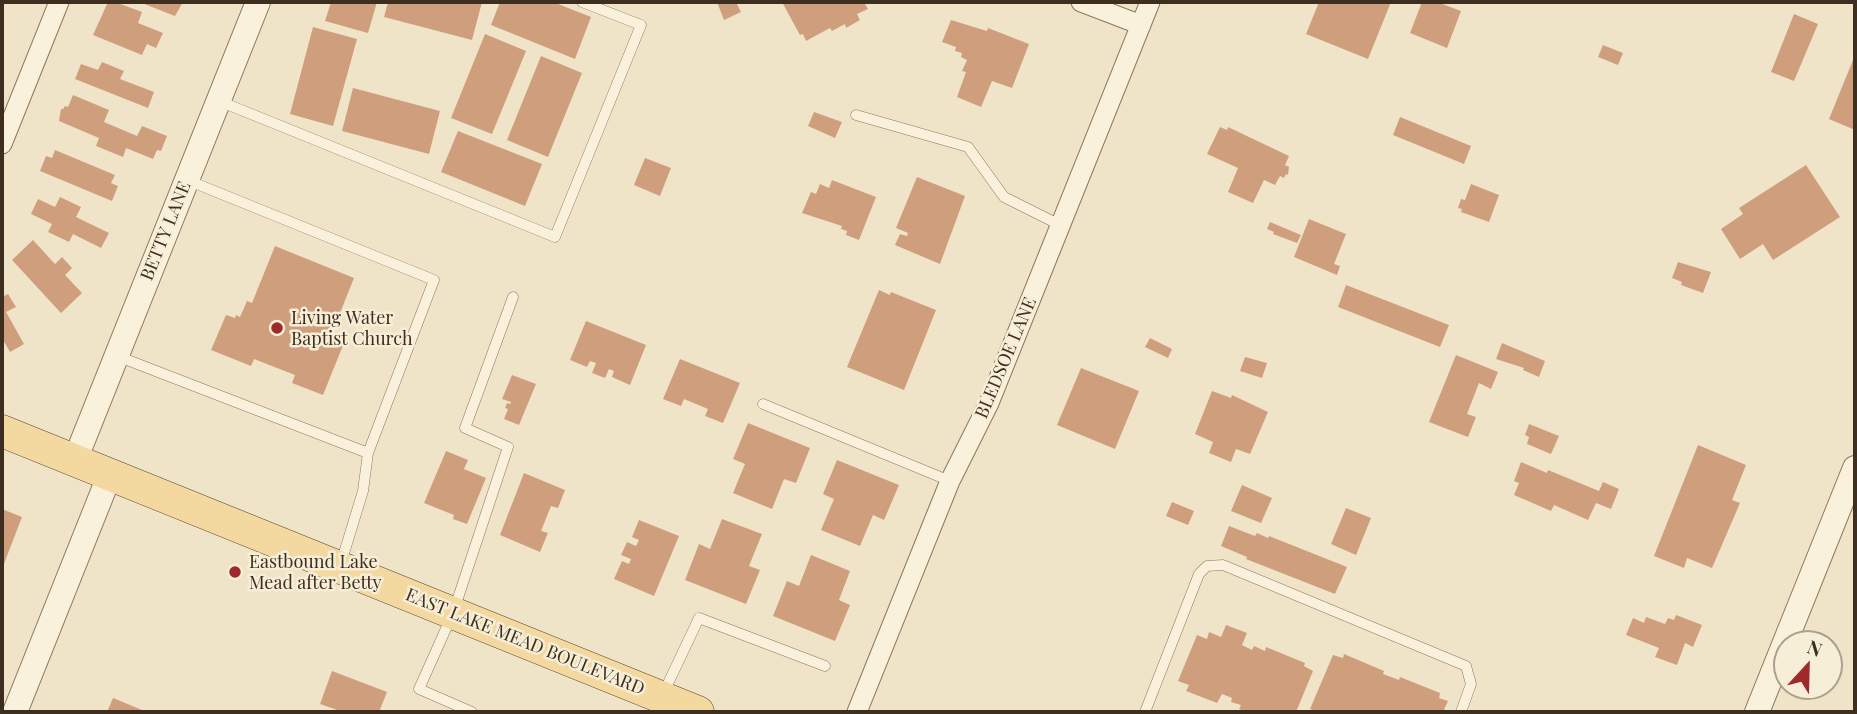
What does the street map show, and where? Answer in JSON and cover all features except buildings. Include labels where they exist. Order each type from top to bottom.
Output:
[{"type":"main road","name":"EAST LAKE MEAD BOULEVARD","points":[[2,431],[698,712]]},
{"type":"street","points":[[2,144],[59,2]]},
{"type":"street","name":"BETTY LANE","points":[[75,460],[258,2]]},
{"type":"street","points":[[1081,2],[1141,25]]},
{"type":"street","name":"BLEDSOE LANE","points":[[858,712],[950,481],[989,403],[1150,2]]},
{"type":"street","points":[[1757,712],[1855,468]]},
{"type":"street","points":[[15,712],[110,474]]},
{"type":"lane","points":[[218,100],[555,237],[641,25],[582,2]]},
{"type":"lane","points":[[856,115],[968,147],[1004,197],[1060,225]]},
{"type":"lane","points":[[187,180],[434,280],[368,453],[363,491],[339,567]]},
{"type":"lane","points":[[472,712],[419,689],[453,613],[508,447],[465,428],[513,297]]},
{"type":"lane","points":[[117,356],[368,453]]},
{"type":"lane","points":[[763,404],[950,481]]},
{"type":"lane","points":[[1144,712],[1199,574],[1207,566],[1223,565],[1466,666],[1471,684],[1461,712]]},
{"type":"lane","points":[[662,698],[699,618],[825,666]]},
{"type":"place","name":"Living Water Baptist Church","points":[[277,328]]},
{"type":"place","name":"Eastbound Lake Mead after Betty","points":[[235,572]]}]
